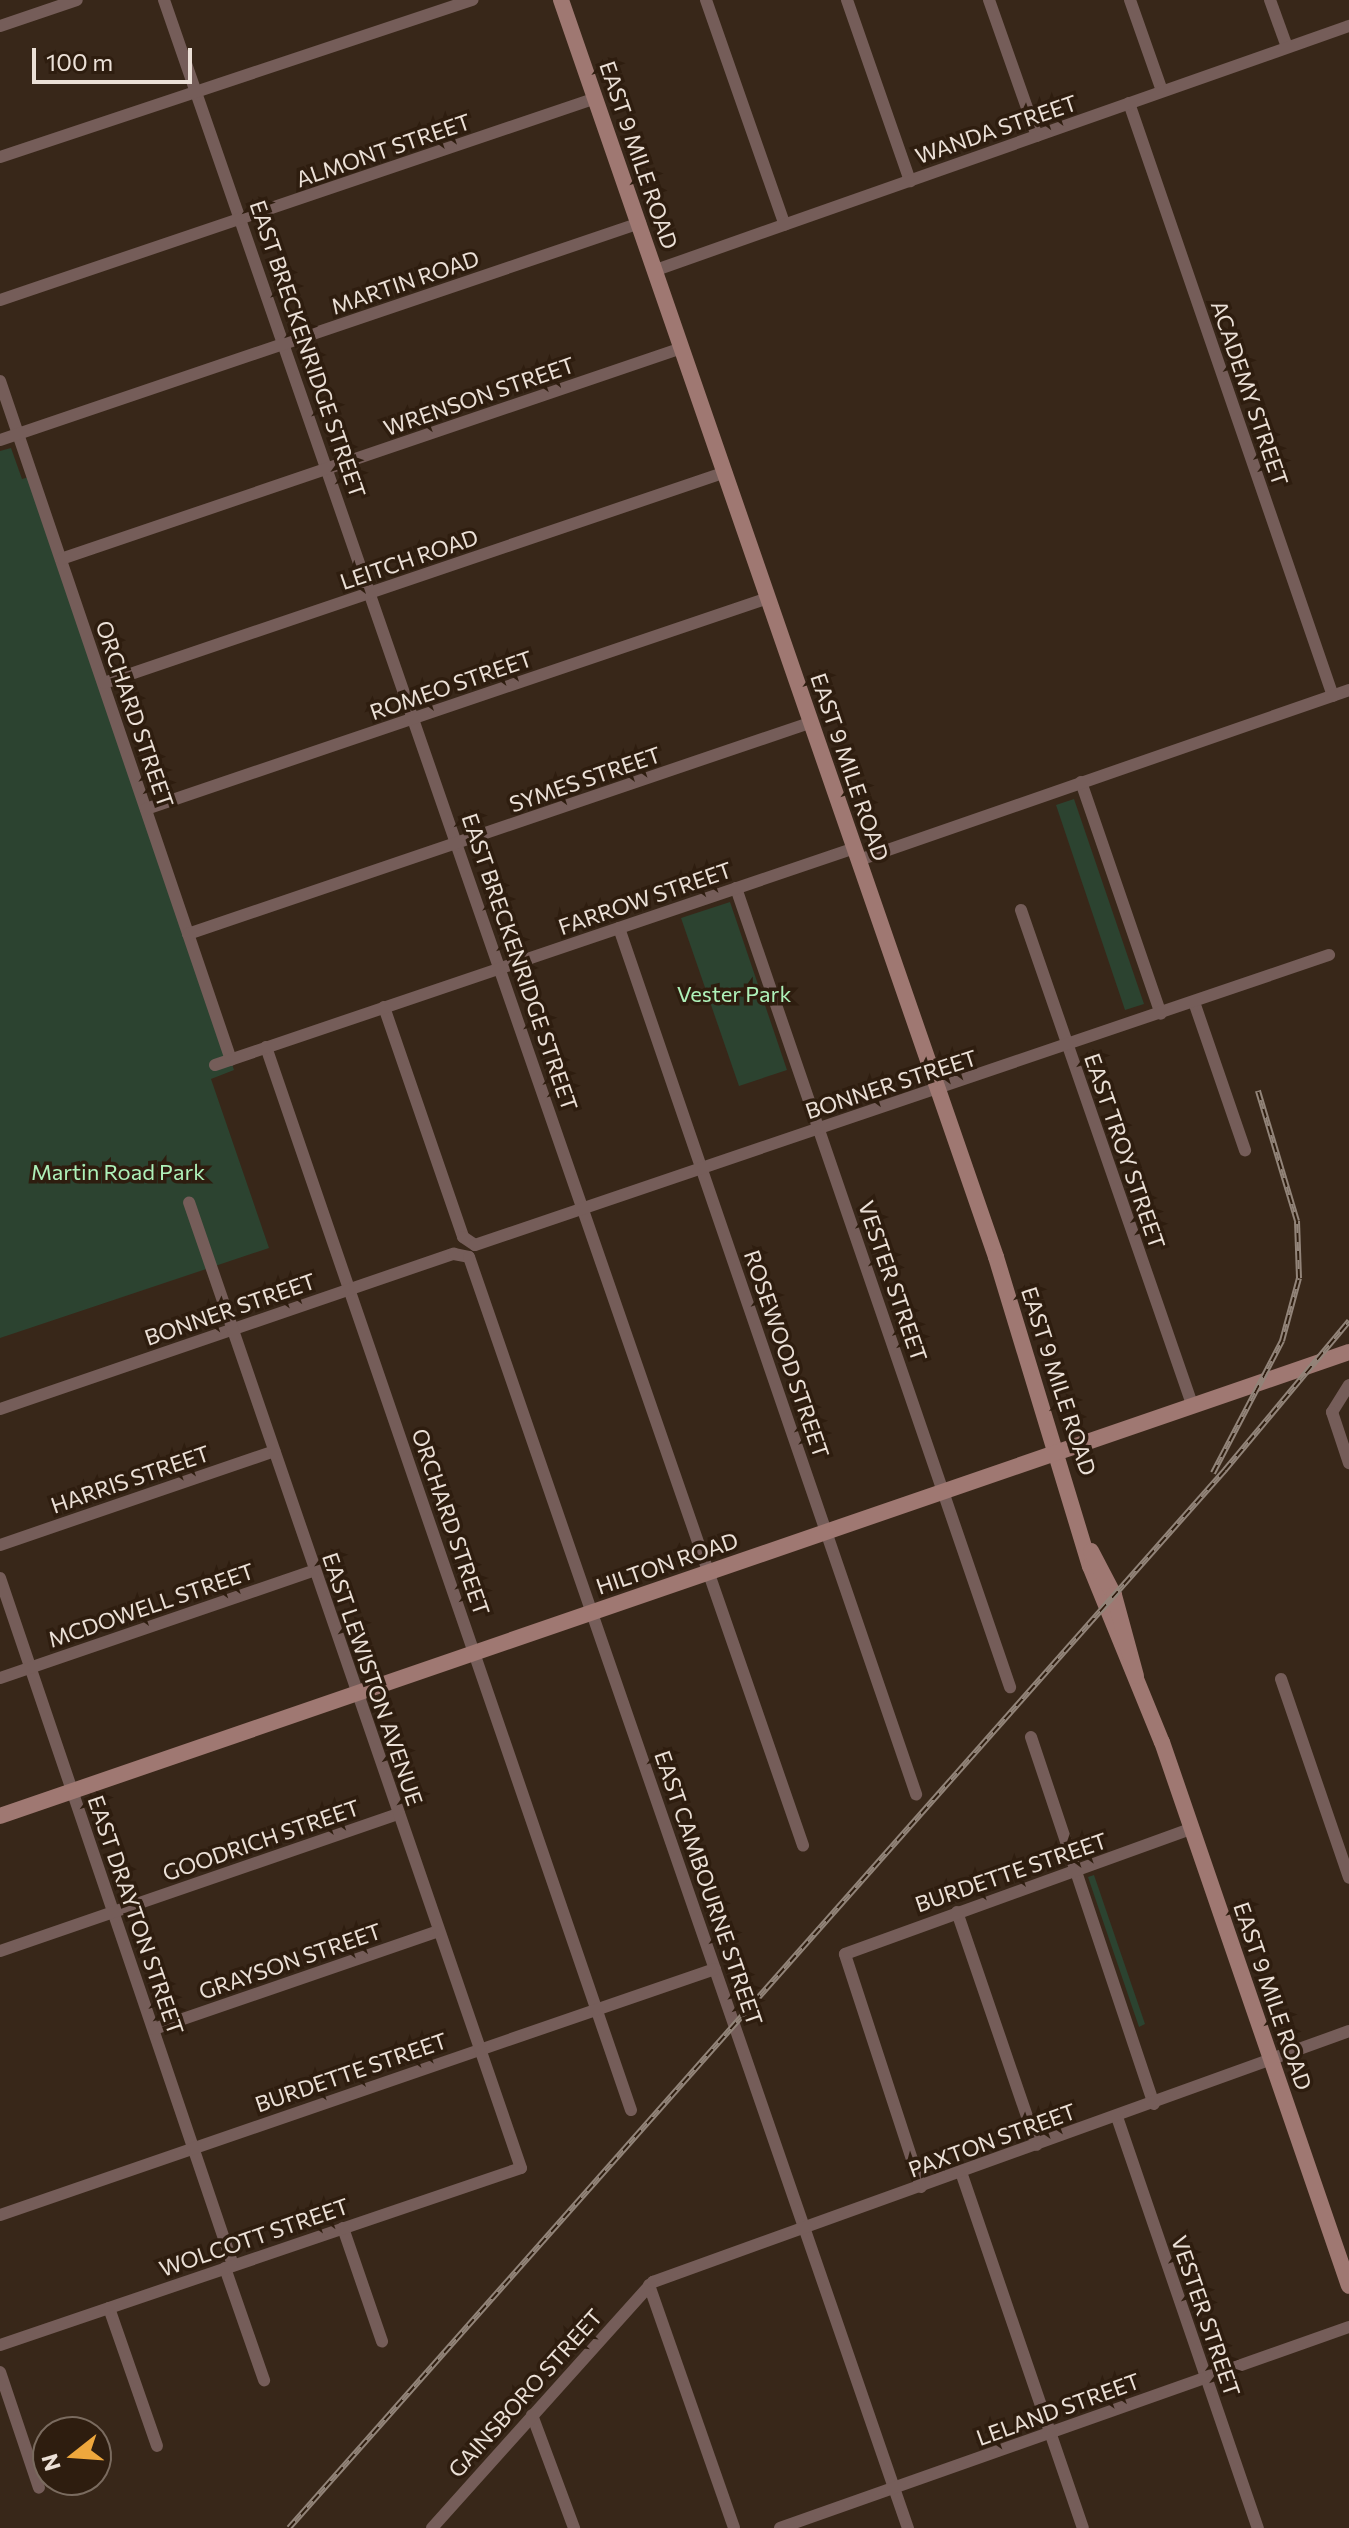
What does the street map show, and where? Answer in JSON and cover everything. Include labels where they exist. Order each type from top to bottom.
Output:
[{"type":"main road","name":"EAST 9 MILE ROAD","points":[[561,0],[938,1090],[1058,1448],[1126,1666],[1136,1676],[1349,2286]]},
{"type":"main road","name":"HILTON ROAD","points":[[0,1816],[827,1532],[1058,1448],[1349,1352]]},
{"type":"street","points":[[0,26],[77,0]]},
{"type":"street","name":"EAST BRECKENRIDGE STREET","points":[[164,0],[803,1845]]},
{"type":"street","points":[[0,157],[473,0]]},
{"type":"street","points":[[706,0],[785,225]]},
{"type":"street","points":[[847,0],[910,181]]},
{"type":"street","points":[[989,0],[1037,136]]},
{"type":"street","points":[[1130,0],[1162,91]]},
{"type":"street","points":[[1270,0],[1287,47]]},
{"type":"street","name":"WANDA STREET","points":[[656,270],[1349,26]]},
{"type":"street","name":"ALMONT STREET","points":[[0,300],[596,98]]},
{"type":"street","name":"ACADEMY STREET","points":[[1129,103],[1333,696]]},
{"type":"street","name":"MARTIN ROAD","points":[[0,440],[640,223]]},
{"type":"street","name":"WRENSON STREET","points":[[61,559],[682,348]]},
{"type":"street","name":"ORCHARD STREET","points":[[0,381],[231,1060]]},
{"type":"street","name":"LEITCH ROAD","points":[[104,683],[726,472]]},
{"type":"street","name":"ROMEO STREET","points":[[146,809],[768,598]]},
{"type":"street","name":"FARROW STREET","points":[[215,1065],[736,888],[857,854],[1081,782],[1349,690]]},
{"type":"street","name":"SYMES STREET","points":[[188,934],[812,722]]},
{"type":"street","points":[[1081,782],[1161,1014]]},
{"type":"street","name":"VESTER STREET","points":[[736,888],[1010,1687]]},
{"type":"street","name":"EAST TROY STREET","points":[[1021,910],[1192,1404]]},
{"type":"street","name":"ROSEWOOD STREET","points":[[619,928],[916,1794]]},
{"type":"street","name":"BONNER STREET","points":[[384,1007],[465,1241],[480,1244],[1329,955]]},
{"type":"street","points":[[1194,1002],[1245,1150]]},
{"type":"street","name":"ORCHARD STREET","points":[[266,1047],[631,2110]]},
{"type":"street","name":"EAST LEWISTON AVENUE","points":[[189,1202],[521,2168]]},
{"type":"street","name":"BONNER STREET","points":[[0,1409],[458,1253],[471,1261]]},
{"type":"street","name":"EAST CAMBOURNE STREET","points":[[471,1261],[908,2528]]},
{"type":"street","points":[[1349,1385],[1332,1412],[1349,1463]]},
{"type":"street","name":"HARRIS STREET","points":[[0,1545],[274,1451]]},
{"type":"street","name":"MCDOWELL STREET","points":[[0,1678],[315,1570]]},
{"type":"street","name":"EAST DRAYTON STREET","points":[[0,1578],[154,2029],[264,2380]]},
{"type":"street","points":[[1281,1679],[1349,1878]]},
{"type":"street","points":[[1031,1737],[1154,2104]]},
{"type":"street","name":"GOODRICH STREET","points":[[0,1951],[399,1814]]},
{"type":"street","name":"BURDETTE STREET","points":[[921,2187],[845,1954],[1191,1829]]},
{"type":"street","points":[[957,1912],[1037,2145]]},
{"type":"street","name":"GRAYSON STREET","points":[[154,2029],[439,1931]]},
{"type":"street","name":"BURDETTE STREET","points":[[0,2215],[715,1969]]},
{"type":"street","name":"PAXTON STREET","points":[[649,2285],[1349,2031]]},
{"type":"street","name":"VESTER STREET","points":[[1117,2117],[1258,2528]]},
{"type":"street","name":"WOLCOTT STREET","points":[[0,2345],[521,2168]]},
{"type":"street","points":[[961,2172],[1083,2528]]},
{"type":"street","points":[[343,2228],[382,2341]]},
{"type":"street","points":[[649,2285],[734,2528]]},
{"type":"street","name":"GAINSBORO STREET","points":[[432,2528],[649,2285]]},
{"type":"street","points":[[109,2308],[157,2446]]},
{"type":"street","name":"LELAND STREET","points":[[780,2528],[1349,2327]]},
{"type":"street","points":[[0,2372],[32,2467]]},
{"type":"street","points":[[532,2415],[574,2528]]},
{"type":"green space","name":"Martin Road Park","points":[[11,448],[22,479],[33,476],[234,1070],[211,1079],[269,1248],[0,1338],[0,451]]},
{"type":"green space","points":[[1074,799],[1144,1004],[1125,1010],[1056,805]]},
{"type":"green space","name":"Vester Park","points":[[730,902],[787,1070],[739,1086],[681,918]]},
{"type":"green space","points":[[1094,1875],[1145,2024],[1139,2027],[1088,1877]]},
{"type":"railway","points":[[1213,1473],[1282,1341],[1299,1278],[1297,1221],[1258,1091]]},
{"type":"railway","points":[[289,2528],[1225,1470],[1349,1321]]}]
